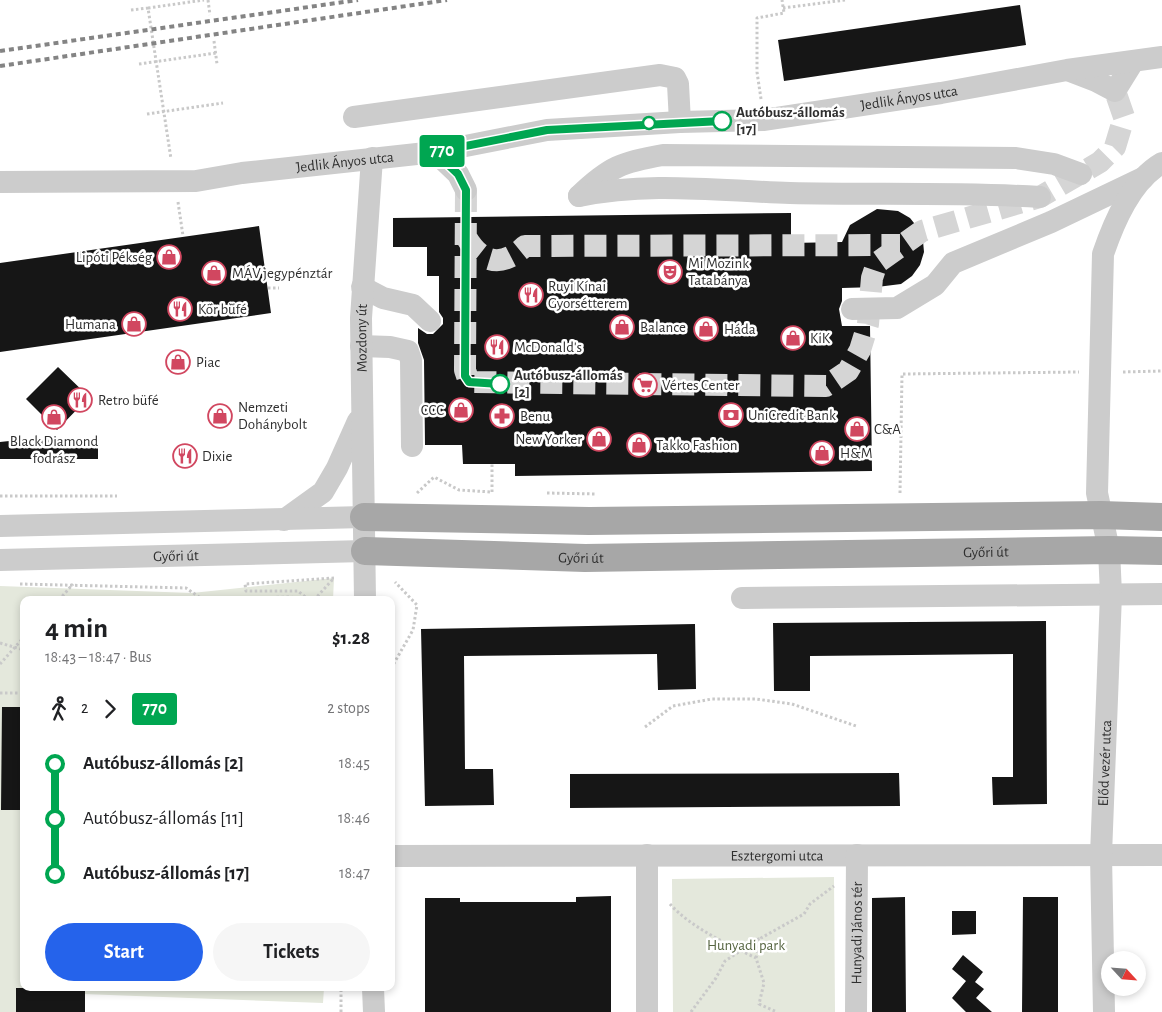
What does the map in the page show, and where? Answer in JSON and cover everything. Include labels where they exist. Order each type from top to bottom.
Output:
[{"type":"main road","points":[[364,517],[589,521],[1102,515],[1162,518]]},
{"type":"main road","name":"Győri út","points":[[365,551],[585,558],[1110,550],[1162,551]]},
{"type":"street","name":"Jedlik Ányos utca","points":[[0,182],[196,181],[372,158],[435,152],[547,130],[680,122],[763,120],[940,93],[1066,70],[1162,57]]},
{"type":"street","points":[[1066,70],[1114,90],[1133,62]]},
{"type":"street","points":[[354,117],[660,75],[675,78],[678,84],[680,122]]},
{"type":"street","points":[[435,152],[458,174],[466,190],[472,166],[482,144]]},
{"type":"street","points":[[1040,196],[970,193],[786,193],[663,186],[612,189],[579,196],[599,176],[628,160],[663,155],[1016,158],[1054,164],[1081,174]]},
{"type":"street","name":"Mozdony út","points":[[365,596],[361,318],[372,158]]},
{"type":"street","points":[[852,309],[898,308],[935,285],[953,263],[1051,222],[1144,178],[1162,163]]},
{"type":"street","name":"Előd vezér utca","points":[[1104,1012],[1101,855],[1110,550],[1097,493],[1103,254],[1112,228],[1144,178]]},
{"type":"street","points":[[362,287],[383,298],[413,305],[430,321]]},
{"type":"street","points":[[361,318],[383,298]]},
{"type":"street","points":[[361,346],[390,347],[408,351],[411,360],[412,446]]},
{"type":"street","points":[[283,520],[323,492],[349,445],[362,411]]},
{"type":"street","points":[[0,526],[364,517]]},
{"type":"street","name":"Győri út","points":[[0,560],[365,551]]},
{"type":"street","points":[[742,598],[1162,594]]},
{"type":"street","name":"Esztergomi utca","points":[[395,849],[857,862],[1162,855]]},
{"type":"street","points":[[647,855],[647,1012]]},
{"type":"street","name":"Hunyadi János tér","points":[[856,1012],[857,862]]},
{"type":"street","points":[[373,991],[374,1012]]},
{"type":"path","points":[[131,10],[204,0]]},
{"type":"path","points":[[208,0],[210,16]]},
{"type":"path","points":[[763,120],[758,72],[757,18],[784,13],[782,0]]},
{"type":"path","points":[[783,8],[845,0]]},
{"type":"path","points":[[148,8],[171,160]]},
{"type":"path","points":[[214,41],[217,64]]},
{"type":"path","points":[[139,64],[216,53]]},
{"type":"path","points":[[147,114],[223,103]]},
{"type":"path","points":[[177,198],[183,236]]},
{"type":"path","points":[[268,288],[279,288]]},
{"type":"path","points":[[900,499],[902,374],[1162,371]]},
{"type":"path","points":[[492,464],[492,492]]},
{"type":"path","points":[[415,496],[434,477]]},
{"type":"path","points":[[0,496],[118,496]]},
{"type":"path","points":[[304,596],[298,591],[246,591],[245,584],[334,578],[318,596]]},
{"type":"path","points":[[395,582],[417,605],[414,630],[395,662]]},
{"type":"path","points":[[18,584],[186,588],[199,596]]},
{"type":"path","points":[[63,596],[74,584]]},
{"type":"path","points":[[0,664],[20,641]]},
{"type":"path","points":[[0,644],[20,649]]},
{"type":"path","points":[[0,693],[20,693]]},
{"type":"path","points":[[645,727],[673,706],[712,699],[756,699],[792,704],[856,726]]},
{"type":"path","points":[[691,1012],[716,978],[725,961],[804,914],[810,904],[857,862]]},
{"type":"path","points":[[647,879],[676,911],[741,951],[756,958]]},
{"type":"path","points":[[761,938],[756,958],[764,984],[759,1004],[777,1012]]},
{"type":"path","points":[[341,991],[341,1012]]},
{"type":"green space","points":[[334,578],[333,596],[20,596],[20,991],[324,991],[323,1003],[83,994],[83,1012],[0,1012],[0,586],[192,593]]},
{"type":"green space","name":"Hunyadi park","points":[[834,877],[835,1012],[673,1012],[672,879]]},
{"type":"building","points":[[1020,5],[1026,45],[784,81],[778,40]]},
{"type":"building","name":"Vértes Center","points":[[877,209],[898,211],[910,218],[918,228],[923,241],[924,252],[920,265],[912,276],[901,284],[842,288],[842,301],[839,309],[842,326],[870,326],[872,471],[515,476],[515,464],[463,464],[462,445],[425,445],[424,360],[418,343],[418,328],[427,334],[433,334],[443,324],[443,318],[439,312],[439,276],[427,276],[427,247],[393,247],[393,218],[791,213],[791,243],[842,242],[850,225]]},
{"type":"building","points":[[259,226],[271,313],[0,352],[0,263]]},
{"type":"building","points":[[58,367],[89,397],[57,430],[26,399]]},
{"type":"building","points":[[28,439],[98,439],[98,459],[0,459],[0,442]]},
{"type":"building","points":[[1046,621],[1047,804],[993,805],[992,777],[1013,777],[1013,654],[810,656],[810,691],[774,691],[773,623]]},
{"type":"building","points":[[695,624],[696,689],[658,690],[657,654],[464,656],[465,769],[493,769],[494,805],[425,806],[421,629]]},
{"type":"building","points":[[2,707],[20,707],[20,810],[1,810]]},
{"type":"building","points":[[899,773],[900,806],[570,808],[570,774]]},
{"type":"building","points":[[611,896],[611,1012],[425,1012],[425,898],[460,898],[460,902],[576,902],[576,897]]},
{"type":"building","points":[[905,897],[906,1012],[872,1012],[872,898]]},
{"type":"building","points":[[1023,897],[1058,897],[1058,1012],[1022,1012]]},
{"type":"building","points":[[952,911],[976,911],[976,934],[952,935]]},
{"type":"building","points":[[963,955],[983,972],[975,982],[984,989],[976,998],[992,1012],[966,1012],[952,998],[966,981],[952,969]]},
{"type":"building","points":[[16,988],[20,988],[20,991],[85,991],[85,1012],[16,1012]]},
{"type":"tunnel","points":[[466,190],[465,370],[469,382],[826,386],[848,371],[860,350],[868,324],[872,278],[877,263],[922,231],[1040,197],[1100,162],[1115,147],[1124,117],[1115,91]]},
{"type":"tunnel","points":[[466,237],[479,253],[493,260],[508,258],[525,246],[900,245]]},
{"type":"railway","points":[[0,51],[358,0]]},
{"type":"railway","points":[[0,66],[447,0]]},
{"type":"bus line","name":"770","points":[[500,384],[475,384],[469,382],[465,376],[466,190],[458,174],[435,152],[547,130],[722,121]]},
{"type":"place","name":"Autóbusz-állomás [17]","points":[[722,121]]},
{"type":"place","name":"Lipóti Pékség","points":[[169,257]]},
{"type":"place","name":"Mi Mozink Tatabánya","points":[[670,272]]},
{"type":"place","name":"MÁV jegypénztár","points":[[214,273]]},
{"type":"place","name":"Ruyi Kínai Gyorsétterem","points":[[531,295]]},
{"type":"place","name":"Kör büfé","points":[[180,309]]},
{"type":"place","name":"Humana","points":[[134,324]]},
{"type":"place","name":"Balance","points":[[622,327]]},
{"type":"place","name":"Háda","points":[[706,329]]},
{"type":"place","name":"KiK","points":[[793,338]]},
{"type":"place","name":"McDonald's","points":[[497,347]]},
{"type":"place","name":"Piac","points":[[178,362]]},
{"type":"place","name":"Autóbusz-állomás [2]","points":[[500,384]]},
{"type":"place","name":"Vértes Center","points":[[645,385]]},
{"type":"place","name":"Retro büfé","points":[[80,400]]},
{"type":"place","name":"CCC","points":[[461,410]]},
{"type":"place","name":"UniCredit Bank","points":[[731,415]]},
{"type":"place","name":"Nemzeti Dohánybolt","points":[[220,416]]},
{"type":"place","name":"Benu","points":[[502,416]]},
{"type":"place","name":"Black Diamond fodrász","points":[[54,417]]},
{"type":"place","name":"C&A","points":[[857,429]]},
{"type":"place","name":"New Yorker","points":[[599,439]]},
{"type":"place","name":"Takko Fashion","points":[[639,445]]},
{"type":"place","name":"H&M","points":[[822,453]]},
{"type":"place","name":"Dixie","points":[[185,456]]}]
